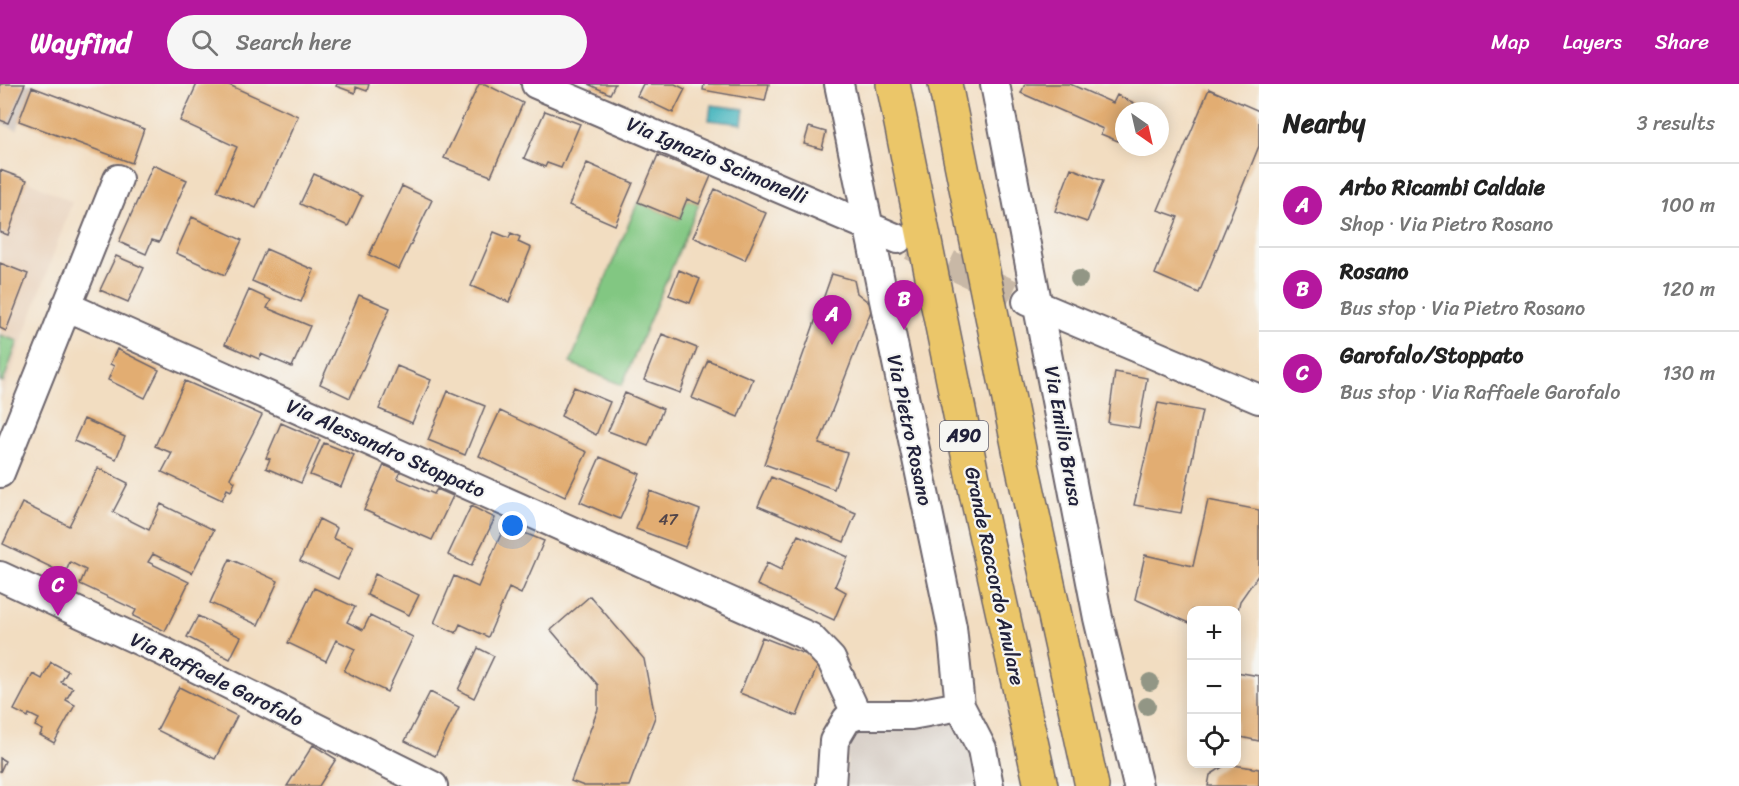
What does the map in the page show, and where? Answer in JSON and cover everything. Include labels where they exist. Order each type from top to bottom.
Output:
[{"type":"highway","name":"Grande Raccordo Anulare","points":[[893,84],[973,480],[1041,786]]},
{"type":"highway","name":"A90","points":[[945,84],[1022,464],[1092,786]]},
{"type":"street","name":"Via Ignazio Scimonelli","points":[[536,84],[898,239]]},
{"type":"street","name":"Via Pietro Rosano","points":[[839,84],[952,627],[960,706]]},
{"type":"street","name":"Via Emilio Brusa","points":[[995,84],[1032,304],[1098,618],[1138,786]]},
{"type":"street","points":[[0,473],[118,179]]},
{"type":"street","points":[[1032,304],[1259,399]]},
{"type":"street","name":"Via Alessandro Stoppato","points":[[66,306],[810,637],[824,649],[857,715]]},
{"type":"street","name":"Via Raffaele Garofalo","points":[[0,576],[162,651],[433,786]]},
{"type":"street","points":[[831,786],[835,736],[844,722],[857,715],[911,716],[960,706],[982,749],[989,786]]},
{"type":"shaded area","points":[[0,84],[35,84],[17,130],[0,123]]},
{"type":"shaded area","points":[[0,167],[72,202],[0,404]]},
{"type":"shaded area","points":[[985,720],[1002,786],[845,786],[848,746],[857,728]]},
{"type":"green space","points":[[687,199],[699,204],[622,385],[570,363],[638,202],[679,219]]},
{"type":"green space","points":[[0,335],[18,341],[3,382],[0,381]]},
{"type":"water","points":[[711,105],[744,109],[742,124],[709,120]]},
{"type":"building","points":[[0,84],[25,84],[8,123],[0,120]]},
{"type":"building","points":[[197,84],[227,84],[298,116],[256,208],[217,191],[237,147],[180,121]]},
{"type":"building","points":[[337,84],[369,84],[367,91],[356,87],[355,93],[336,86]]},
{"type":"building","points":[[479,84],[485,84],[523,103],[491,176],[444,158]]},
{"type":"building","points":[[588,84],[615,84],[610,94]]},
{"type":"building","points":[[643,84],[675,84],[685,89],[673,113],[637,96]]},
{"type":"building","points":[[704,84],[769,84],[765,101],[703,90]]},
{"type":"building","points":[[1025,84],[1070,84],[1113,103],[1117,95],[1132,102],[1115,102],[1115,140],[1101,134],[1103,129],[1021,93]]},
{"type":"building","points":[[32,87],[144,129],[132,163],[19,121]]},
{"type":"building","points":[[1209,89],[1259,111],[1259,146],[1199,293],[1155,274],[1178,217],[1158,210]]},
{"type":"building","points":[[545,111],[580,124],[561,168],[547,163],[545,167],[524,158]]},
{"type":"building","points":[[809,127],[826,132],[822,149],[804,144]]},
{"type":"building","points":[[658,155],[711,176],[699,204],[687,199],[679,219],[638,202]]},
{"type":"building","points":[[587,163],[633,183],[615,225],[569,205]]},
{"type":"building","points":[[153,165],[187,180],[159,242],[152,240],[146,254],[119,242]]},
{"type":"building","points":[[1071,168],[1103,181],[1087,222],[1055,211]]},
{"type":"building","points":[[0,170],[27,180],[8,235],[0,232]]},
{"type":"building","points":[[314,174],[362,196],[348,226],[300,204]]},
{"type":"building","points":[[402,186],[432,200],[399,269],[369,255]]},
{"type":"building","points":[[715,189],[766,213],[745,260],[693,237]]},
{"type":"building","points":[[192,217],[242,240],[225,275],[176,253]]},
{"type":"building","points":[[494,232],[509,238],[511,233],[520,237],[518,242],[531,248],[509,302],[471,286]]},
{"type":"building","points":[[266,249],[314,270],[301,302],[252,281]]},
{"type":"building","points":[[116,256],[144,268],[128,302],[100,290]]},
{"type":"building","points":[[0,263],[28,274],[6,331],[0,328]]},
{"type":"building","points":[[679,270],[700,279],[690,303],[669,295]]},
{"type":"building","points":[[832,274],[854,280],[857,293],[873,306],[819,444],[847,453],[834,489],[764,464]]},
{"type":"building","points":[[249,290],[271,300],[267,308],[310,326],[292,367],[261,354],[259,359],[225,344]]},
{"type":"building","points":[[359,295],[390,308],[350,398],[320,384]]},
{"type":"building","points":[[662,334],[697,348],[680,393],[644,380]]},
{"type":"building","points":[[117,349],[159,370],[145,398],[108,380],[114,366],[110,364]]},
{"type":"building","points":[[708,360],[753,379],[738,417],[692,398]]},
{"type":"building","points":[[397,366],[431,380],[412,423],[379,409]]},
{"type":"building","points":[[1115,372],[1147,378],[1139,428],[1108,423]]},
{"type":"building","points":[[185,381],[262,415],[230,478],[235,482],[231,491],[227,489],[222,500],[162,472],[172,453],[155,446]]},
{"type":"building","points":[[574,387],[610,402],[596,435],[561,416]]},
{"type":"building","points":[[448,391],[485,406],[465,455],[428,440]]},
{"type":"building","points":[[625,393],[663,409],[648,446],[608,431]]},
{"type":"building","points":[[1158,403],[1202,411],[1181,513],[1134,505]]},
{"type":"building","points":[[500,411],[587,452],[565,497],[479,456]]},
{"type":"building","points":[[84,419],[125,437],[116,459],[74,441]]},
{"type":"building","points":[[281,423],[320,440],[301,483],[266,468],[270,459],[266,458]]},
{"type":"building","points":[[324,443],[354,455],[341,487],[310,475]]},
{"type":"building","points":[[600,457],[640,474],[620,519],[580,502]]},
{"type":"building","points":[[384,465],[400,472],[397,478],[434,494],[437,489],[453,496],[432,540],[364,510]]},
{"type":"building","points":[[98,468],[128,483],[113,512],[149,530],[161,504],[214,530],[192,573],[153,554],[148,562],[189,582],[165,631],[133,616],[136,610],[80,584],[86,570],[70,562],[65,574],[3,544],[22,503],[69,526]]},
{"type":"building","points":[[771,477],[856,513],[844,542],[758,506]]},
{"type":"building","points":[[650,491],[700,510],[685,547],[636,529]]},
{"type":"building","points":[[1208,500],[1259,510],[1259,574],[1239,606],[1187,606],[1187,622],[1135,599],[1145,555],[1193,566]]},
{"type":"building","points":[[471,506],[495,518],[471,566],[448,555]]},
{"type":"building","points":[[319,519],[337,528],[333,538],[353,547],[338,579],[300,561]]},
{"type":"building","points":[[505,525],[544,541],[521,594],[509,588],[488,637],[460,624],[456,633],[434,623],[454,576],[478,587]]},
{"type":"building","points":[[798,535],[848,557],[835,586],[846,592],[834,620],[757,585],[767,563],[781,570]]},
{"type":"building","points":[[230,559],[278,581],[258,625],[210,603]]},
{"type":"building","points":[[375,574],[419,595],[409,615],[367,595]]},
{"type":"building","points":[[314,588],[355,607],[347,622],[363,630],[370,616],[413,637],[387,692],[344,671],[355,649],[336,640],[326,661],[288,643]]},
{"type":"building","points":[[590,596],[644,659],[655,717],[629,786],[584,786],[571,781],[598,709],[598,685],[551,630]]},
{"type":"building","points":[[198,616],[241,637],[230,659],[187,637]]},
{"type":"building","points":[[762,637],[820,660],[797,716],[740,693]]},
{"type":"building","points":[[478,648],[494,656],[474,698],[458,690]]},
{"type":"building","points":[[51,662],[68,671],[61,682],[73,688],[66,700],[75,705],[54,743],[40,735],[43,730],[35,726],[39,719],[29,714],[28,717],[14,710],[33,674],[42,679]]},
{"type":"building","points":[[1241,673],[1259,676],[1259,741],[1241,737]]},
{"type":"building","points":[[179,687],[237,716],[215,759],[157,730]]},
{"type":"building","points":[[430,692],[459,707],[435,756],[405,741]]},
{"type":"building","points":[[313,745],[336,759],[319,786],[287,786]]},
{"type":"building","points":[[0,758],[5,761],[0,772]]},
{"type":"building","points":[[1241,766],[1259,769],[1259,786],[1208,786],[1210,775],[1221,768],[1241,768]]},
{"type":"tunnel","points":[[911,246],[1025,300]]},
{"type":"place","name":"Rosano","points":[[904,330]]},
{"type":"place","name":"Arbo Ricambi Caldaie","points":[[832,345]]},
{"type":"place","name":"Garofalo/Stoppato","points":[[58,616]]}]
